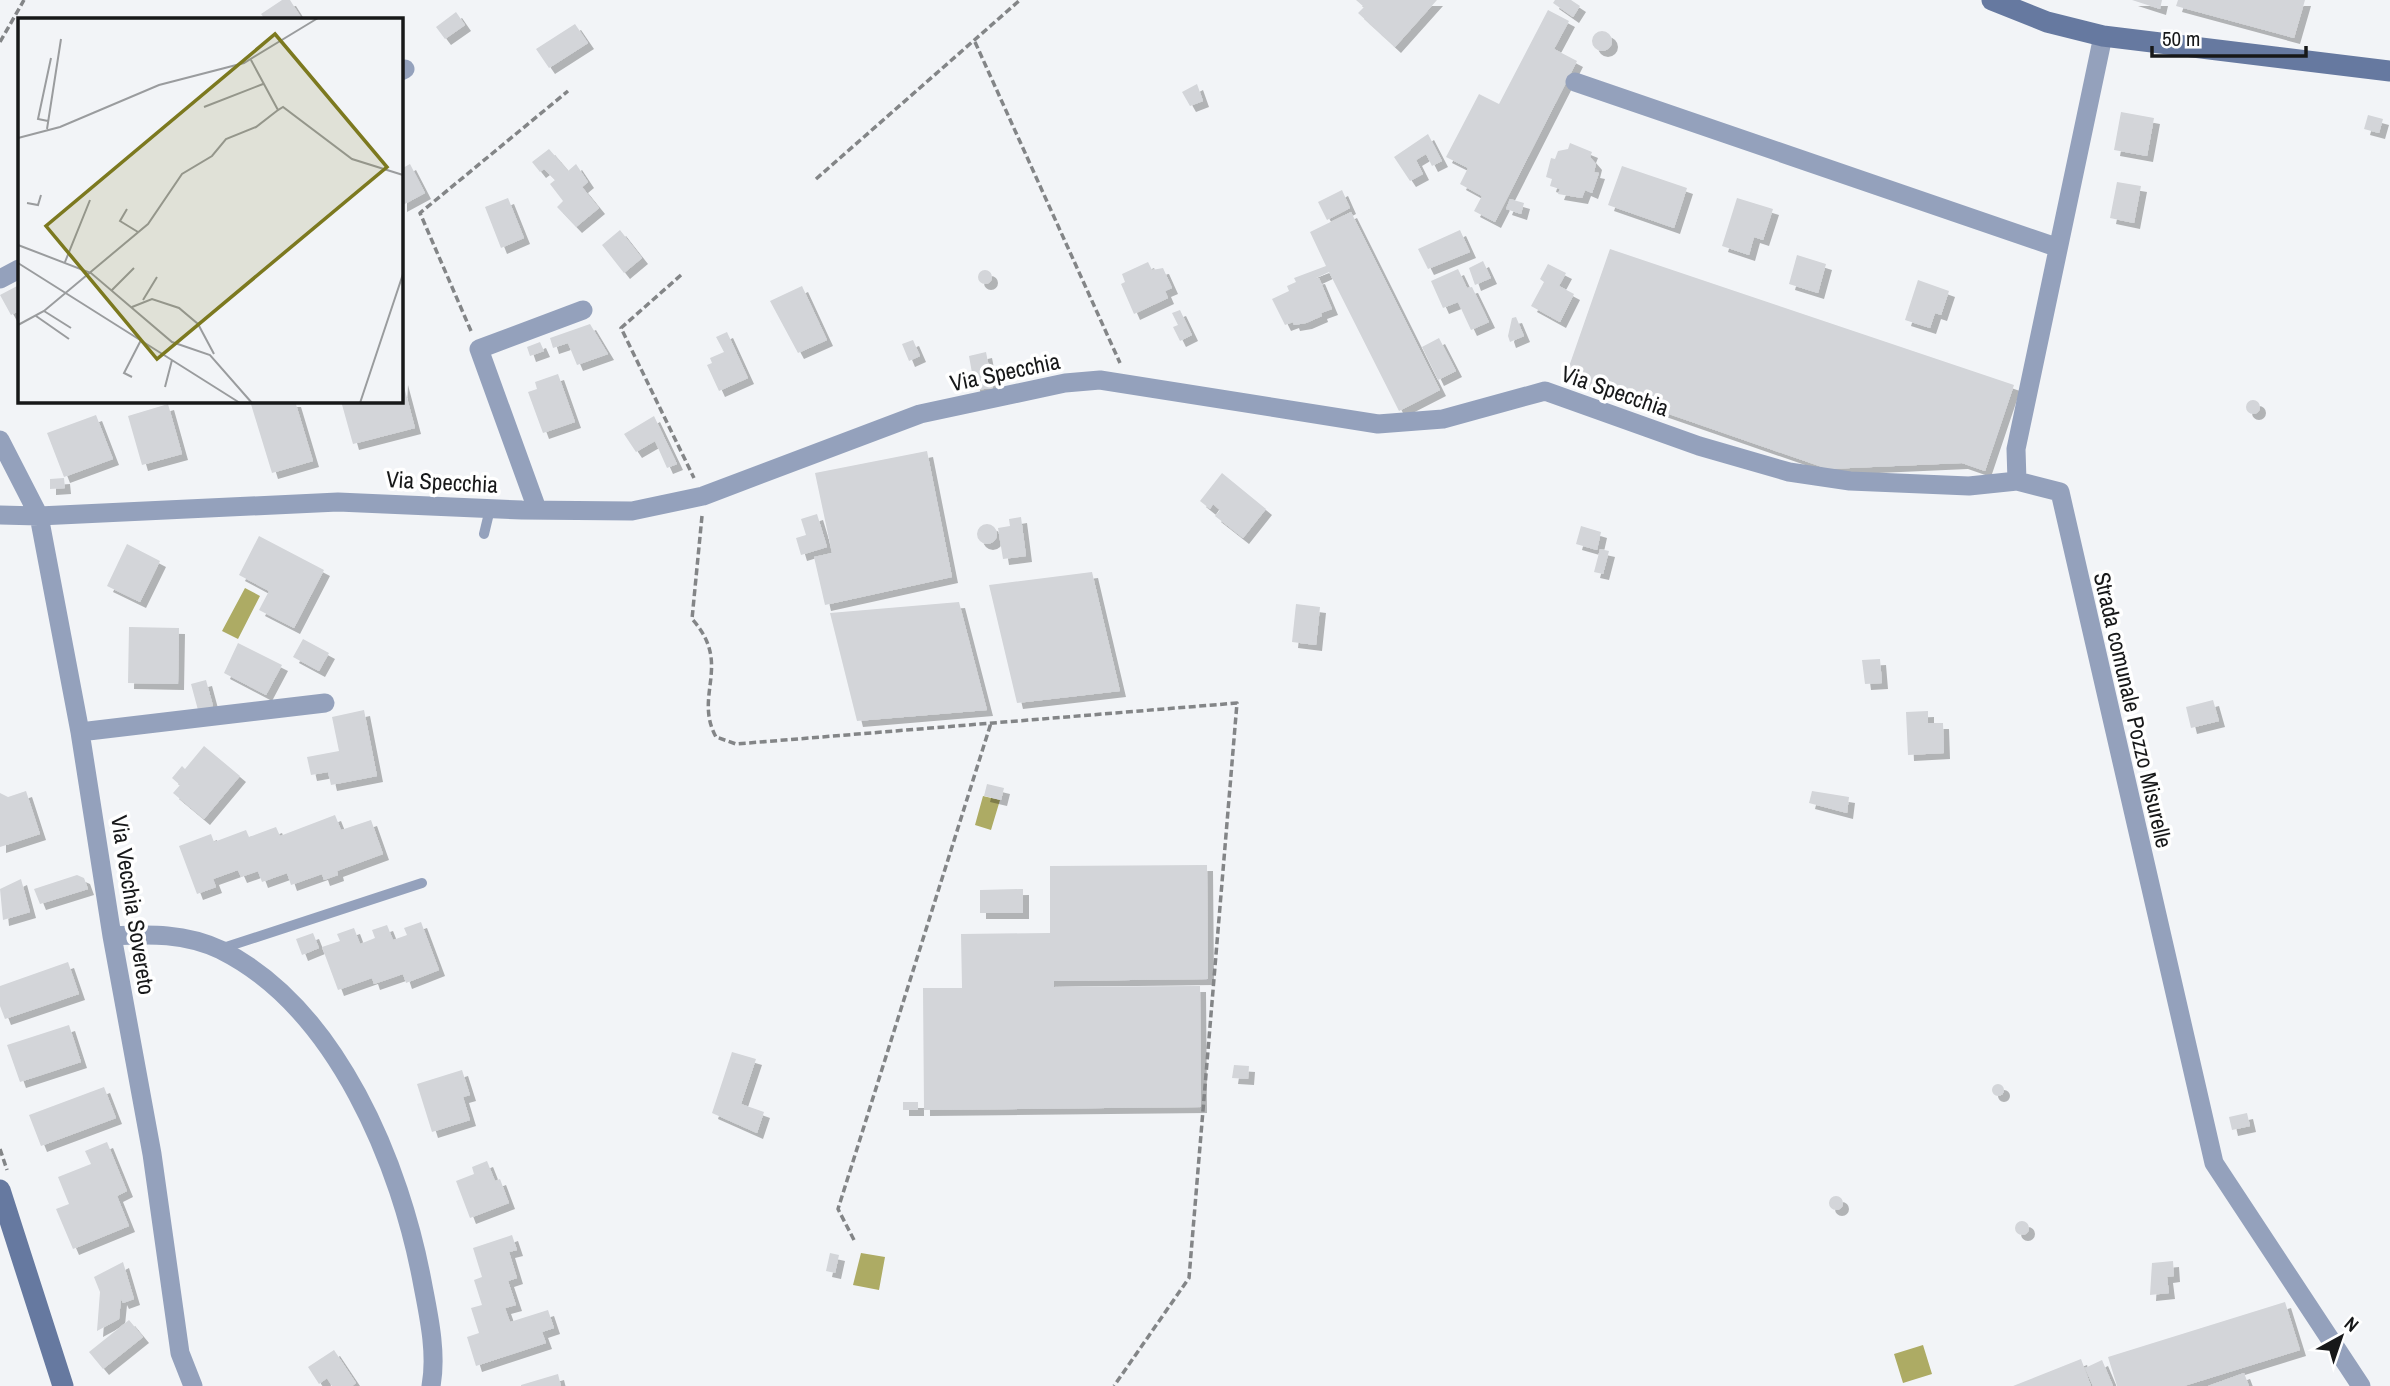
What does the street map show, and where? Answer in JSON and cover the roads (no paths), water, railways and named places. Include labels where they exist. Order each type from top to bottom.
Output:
[{"type":"main road","points":[[1992,0],[2047,22],[2102,36],[2390,71]]},
{"type":"main road","points":[[0,1189],[63,1386]]},
{"type":"street","points":[[2017,481],[2016,449],[2102,36]]},
{"type":"street","points":[[1576,82],[2056,247]]},
{"type":"street","points":[[0,279],[18,270]]},
{"type":"street","points":[[537,509],[479,349],[583,310]]},
{"type":"street","name":"Via Specchia","points":[[0,515],[39,516],[338,502],[490,509],[632,511],[703,496],[920,415],[1065,383],[1100,380],[1378,424],[1443,419],[1545,391],[1699,446],[1789,472],[1850,481],[1956,485],[2017,481]]},
{"type":"street","name":"Via Vecchia Sovereto","points":[[0,440],[39,516],[80,732],[112,936],[152,1154],[180,1353],[193,1386]]},
{"type":"street","name":"Strada comunale Pozzo Misurelle","points":[[2017,481],[2060,492],[2214,1163],[2361,1386]]},
{"type":"street","points":[[80,732],[325,703]]},
{"type":"street","points":[[112,936],[156,933],[177,936],[219,950],[248,967],[296,1009],[350,1084],[378,1137],[396,1179],[420,1266],[429,1316],[431,1386]]},
{"type":"lane","points":[[484,534],[490,509]]},
{"type":"lane","points":[[219,950],[422,883]]}]
